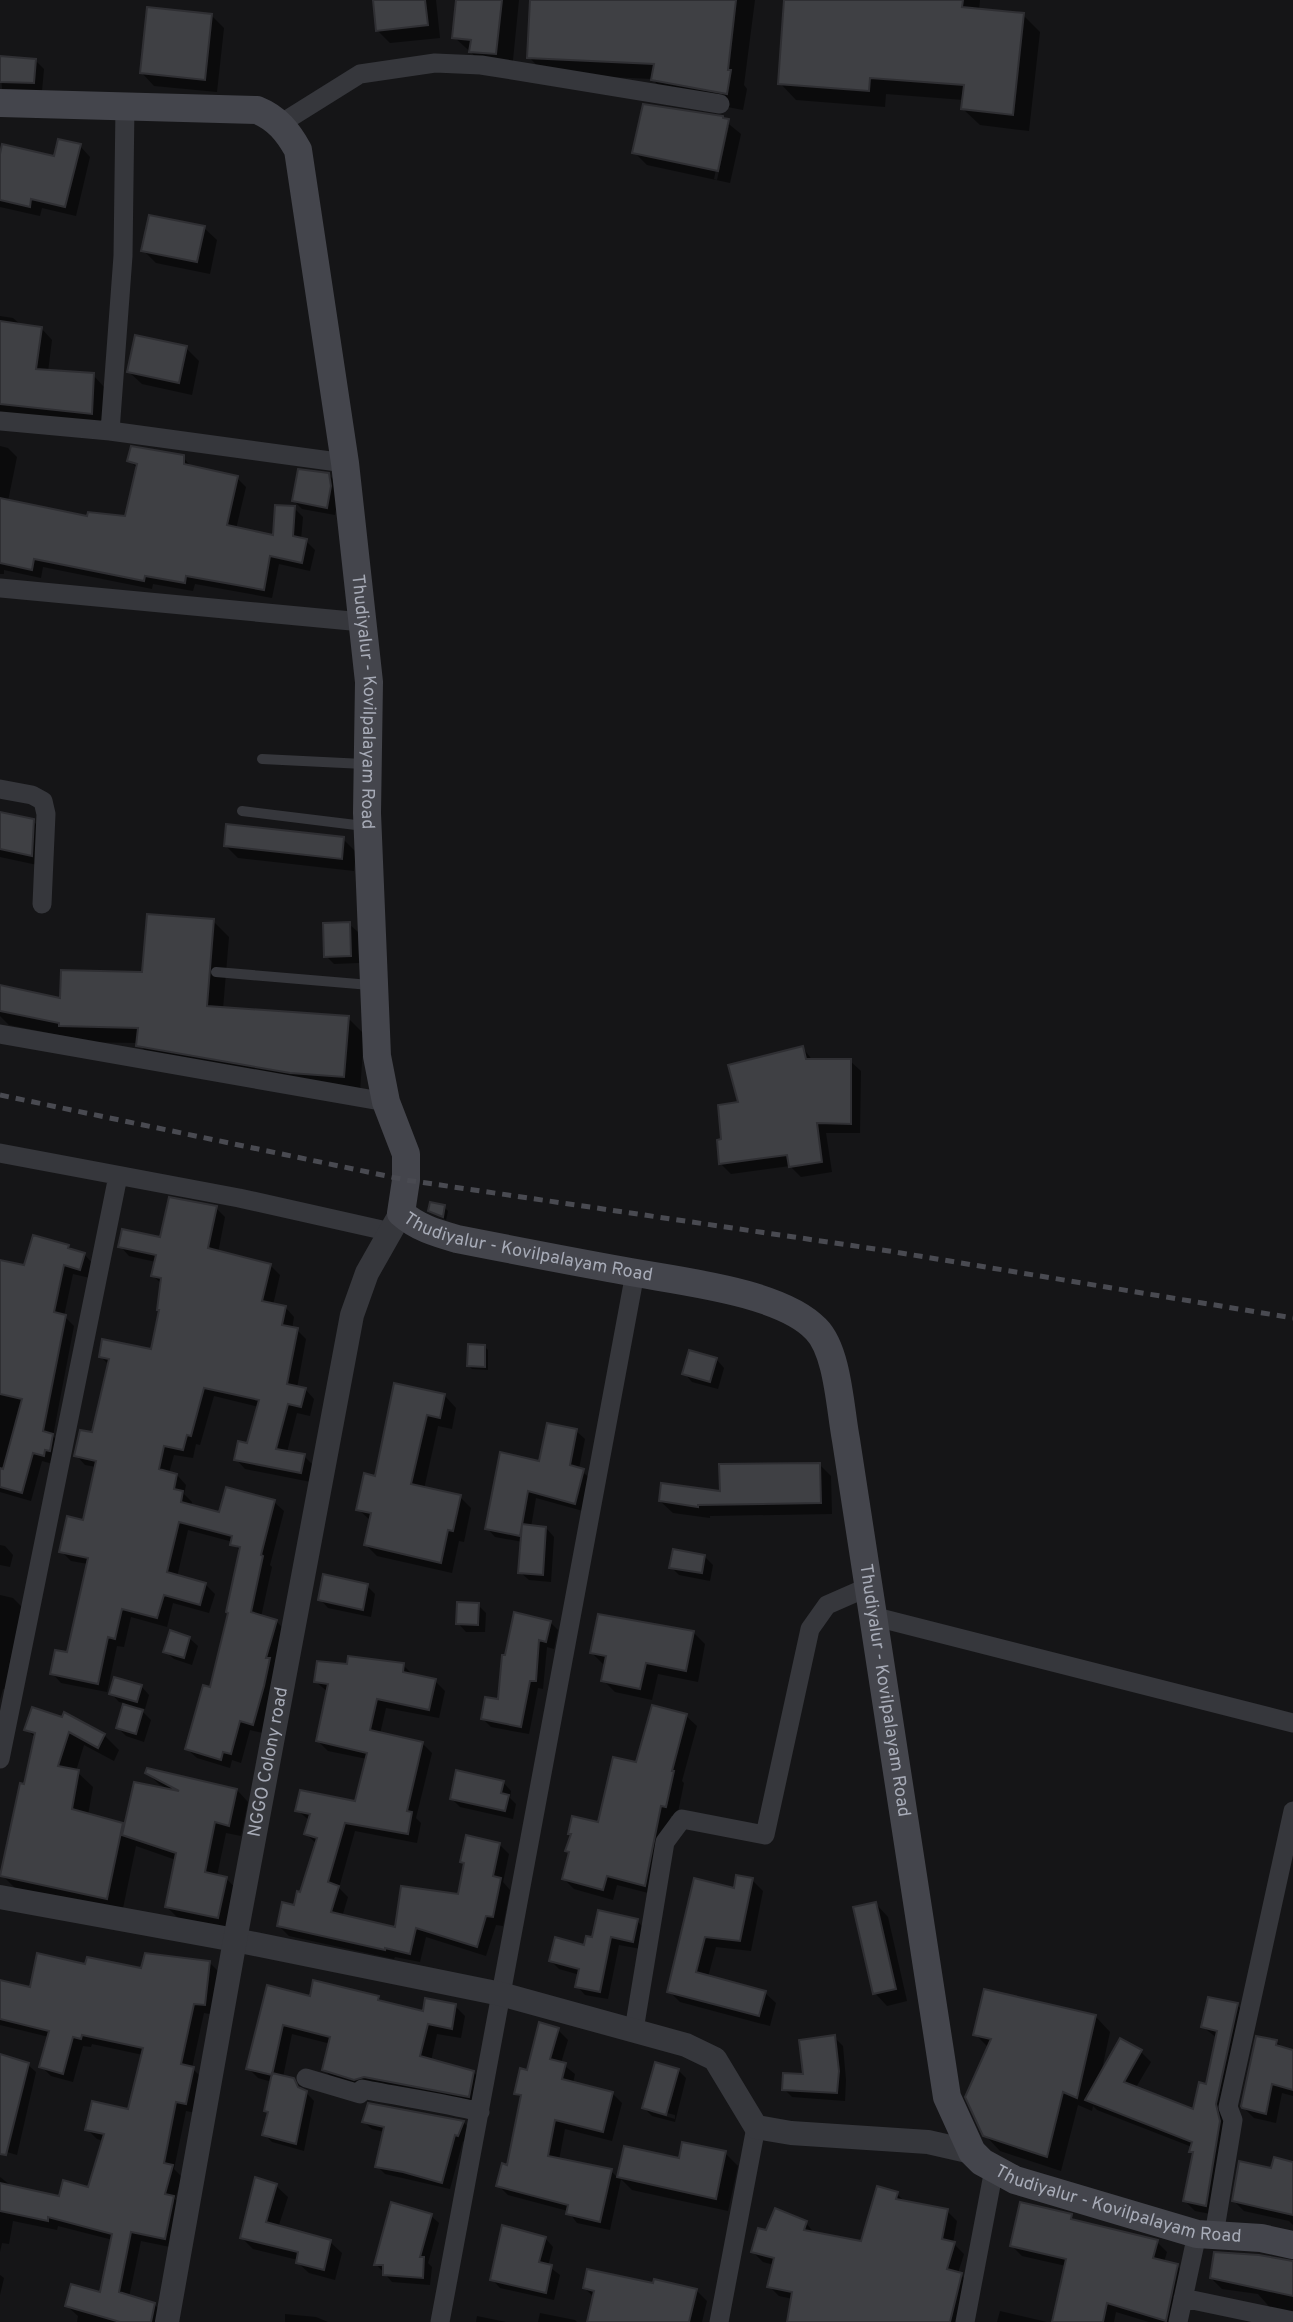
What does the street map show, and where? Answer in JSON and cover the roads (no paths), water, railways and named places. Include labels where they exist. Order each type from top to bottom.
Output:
[{"type":"main road","points":[[0,103],[257,110],[270,115],[280,124]]},
{"type":"main road","name":"Thudiyalur - Kovilpalayam Road","points":[[280,124],[298,150],[345,463],[369,682],[368,827],[377,1056],[386,1102],[406,1154],[406,1181],[396,1222],[411,1222],[431,1232],[457,1239],[731,1292],[796,1312],[817,1329],[832,1359],[947,2097],[983,2160],[1015,2180],[1206,2235],[1261,2238],[1293,2245]]},
{"type":"street","points":[[280,124],[360,74],[435,62],[481,65],[720,104]]},
{"type":"street","points":[[110,431],[123,256],[125,106]]},
{"type":"street","points":[[0,421],[110,431],[345,463]]},
{"type":"street","points":[[0,588],[362,621]]},
{"type":"street","points":[[0,789],[32,795],[43,801],[46,814],[42,904]]},
{"type":"street","points":[[0,1034],[386,1102]]},
{"type":"street","points":[[0,1153],[118,1177],[396,1222]]},
{"type":"street","points":[[0,1759],[118,1177]]},
{"type":"street","name":"NGGO Colony road","points":[[167,2322],[235,1940],[352,1315],[368,1273],[396,1222]]},
{"type":"street","points":[[440,2322],[635,1273]]},
{"type":"street","points":[[634,2030],[665,1842],[682,1819],[765,1835],[810,1629],[827,1605],[868,1587]]},
{"type":"street","points":[[872,1616],[1293,1723]]},
{"type":"street","points":[[1178,2322],[1183,2298],[1206,2235],[1233,2120],[1228,2107],[1293,1811]]},
{"type":"street","points":[[0,1898],[235,1940],[501,1994],[686,2045],[715,2059],[756,2127],[719,2322]]},
{"type":"street","points":[[306,2078],[360,2094],[362,2088],[408,2099],[427,2099],[480,2112]]},
{"type":"street","points":[[756,2127],[791,2133],[928,2142],[983,2160],[965,2322]]},
{"type":"street","points":[[1183,2298],[1293,2321]]},
{"type":"lane","points":[[262,759],[368,764]]},
{"type":"lane","points":[[242,811],[368,827]]},
{"type":"lane","points":[[216,972],[374,985]]},
{"type":"railway","points":[[0,1095],[406,1180],[889,1251],[1293,1318]]}]
